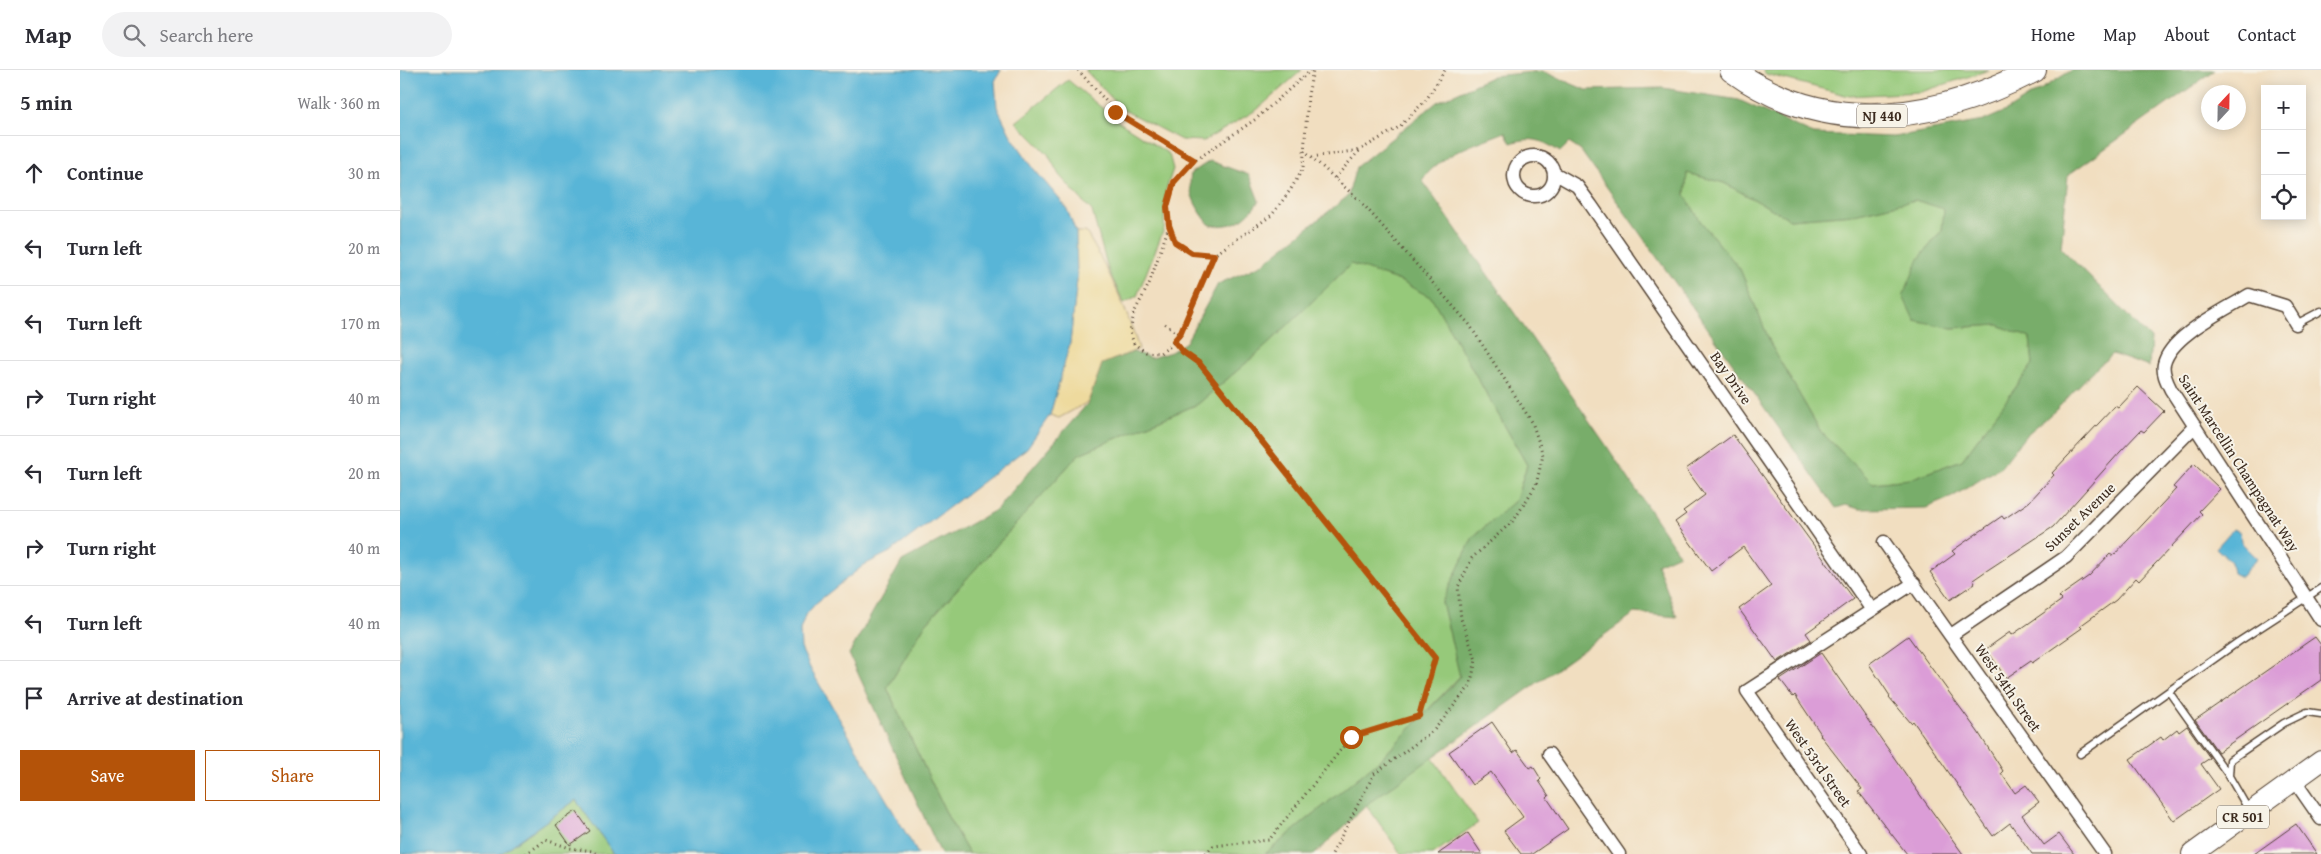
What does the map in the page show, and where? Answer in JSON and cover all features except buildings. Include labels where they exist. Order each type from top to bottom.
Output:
[{"type":"highway","name":"NJ 440","points":[[1732,70],[1753,84],[1794,103],[1838,114],[1868,116],[1912,113],[1958,102],[2000,86],[2034,70]]},
{"type":"main road","name":"CR 501","points":[[2192,854],[2321,761]]},
{"type":"street","name":"Bay Drive","points":[[1554,174],[1577,186],[1872,610]]},
{"type":"street","name":"Saint Marcellin Champagnat Way","points":[[2296,324],[2285,306],[2249,295],[2180,339],[2168,354],[2163,366],[2165,377],[2195,426],[2321,620]]},
{"type":"street","name":"Sunset Avenue","points":[[1951,635],[2066,557],[2195,426]]},
{"type":"street","name":"West 54th Street","points":[[1884,542],[2105,854]]},
{"type":"street","points":[[1872,610],[1914,583]]},
{"type":"street","name":"West 53rd Street","points":[[1861,854],[1748,691],[1872,610]]},
{"type":"street","points":[[1548,754],[1619,854]]},
{"type":"street","points":[[2294,780],[2321,818]]},
{"type":"lane","points":[[2296,324],[2321,311]]},
{"type":"lane","points":[[2080,754],[2321,588]]},
{"type":"lane","points":[[2169,692],[2229,776],[2250,812]]},
{"type":"lane","points":[[2229,776],[2230,760],[2284,723],[2307,712],[2321,714]]},
{"type":"path","points":[[1078,70],[1115,112],[1194,160]]},
{"type":"path","points":[[1214,255],[1192,253],[1175,242],[1169,225],[1167,207],[1174,182],[1194,160],[1256,119],[1312,70]]},
{"type":"path","points":[[1169,225],[1149,284],[1134,313],[1130,332],[1134,344],[1146,352],[1160,353],[1180,334],[1214,255],[1272,215],[1303,168],[1308,95],[1312,70]]},
{"type":"path","points":[[1335,178],[1360,150],[1399,127],[1426,100],[1445,70]]},
{"type":"path","points":[[1304,150],[1362,203],[1469,324],[1532,422],[1543,455],[1536,485],[1514,520],[1472,558],[1458,588],[1461,619],[1476,660],[1470,686],[1434,730],[1374,774],[1332,854]]},
{"type":"path","points":[[1312,157],[1360,150]]},
{"type":"path","points":[[1165,324],[1180,334]]},
{"type":"path","points":[[1174,341],[1183,352],[1200,364],[1435,658],[1419,716],[1351,737],[1269,840],[1213,846],[1205,854]]},
{"type":"path","points":[[526,854],[546,840],[570,848],[593,851],[596,854]]},
{"type":"path","points":[[569,854],[570,848]]},
{"type":"green space","points":[[1085,70],[1302,70],[1258,109],[1204,141],[1181,140],[1122,109]]},
{"type":"green space","points":[[1762,70],[1989,70],[1921,92],[1849,96],[1766,74]]},
{"type":"green space","points":[[2072,70],[2215,70],[2068,175],[2061,248],[2151,339],[2149,367],[2112,354],[2057,409],[2026,435],[2001,467],[1952,497],[1926,508],[1859,509],[1846,505],[1836,508],[1581,151],[1569,143],[1560,152],[1537,140],[1511,143],[1505,132],[1460,150],[1431,170],[1422,180],[1606,445],[1679,554],[1657,564],[1677,617],[1635,613],[1370,802],[1315,854],[1265,854],[1382,758],[1460,677],[1442,602],[1473,537],[1516,500],[1527,465],[1432,298],[1400,281],[1351,264],[1265,347],[1198,404],[1079,454],[924,626],[887,688],[948,817],[969,854],[941,854],[849,654],[902,561],[996,510],[1088,403],[1102,364],[1133,352],[1151,358],[1171,352],[1186,342],[1218,284],[1261,265],[1348,196],[1356,167],[1437,102],[1493,76],[1542,71],[1586,90],[1663,88],[1739,100],[1813,134],[1894,137],[1983,121],[2006,111]],"holes":[[[1687,173],[1724,183],[1790,219],[1854,214],[1915,200],[1944,209],[1942,230],[1919,259],[1903,296],[1914,320],[1952,328],[1998,325],[2030,338],[2033,364],[1962,460],[1910,479],[1873,483],[1821,432],[1772,347],[1740,269],[1701,222],[1685,195]]]},
{"type":"green space","points":[[1068,80],[1119,122],[1169,154],[1173,169],[1165,193],[1164,229],[1137,296],[1124,303],[1108,269],[1092,211],[1059,175],[1048,154],[1016,122]]},
{"type":"green space","points":[[1210,161],[1249,175],[1259,201],[1244,218],[1232,224],[1210,225],[1194,201],[1190,188],[1191,173]]},
{"type":"green space","points":[[1687,173],[1724,183],[1790,219],[1854,214],[1915,200],[1945,209],[1942,230],[1919,259],[1952,328],[1998,325],[2030,338],[2033,364],[1962,460],[1910,479],[1873,483],[1821,432],[1772,347],[1740,269],[1701,222],[1685,195]]},
{"type":"green space","points":[[1351,264],[1400,281],[1432,298],[1527,465],[1516,500],[1473,537],[1442,602],[1460,676],[1382,758],[1265,854],[969,854],[948,817],[887,688],[924,626],[1079,454],[1198,404],[1265,347]]},
{"type":"green space","points":[[1432,757],[1478,823],[1433,854],[1401,854],[1365,803]]},
{"type":"green space","points":[[576,800],[614,854],[500,854]]},
{"type":"sand","points":[[1076,232],[1086,232],[1102,261],[1122,303],[1139,349],[1102,364],[1088,402],[1059,418],[1050,415],[1070,343],[1077,280]]},
{"type":"water","points":[[400,70],[1001,70],[995,81],[997,107],[1010,134],[1034,169],[1066,207],[1076,232],[1077,280],[1070,343],[1050,415],[1027,448],[892,551],[864,565],[816,603],[805,616],[800,630],[801,648],[811,670],[918,854],[614,854],[576,800],[500,854],[400,854]]},
{"type":"water","points":[[2233,529],[2240,532],[2241,542],[2257,558],[2241,577],[2233,573],[2231,562],[2216,548]]},
{"type":"route","points":[[1115,112],[1194,160],[1174,182],[1167,207],[1169,225],[1175,242],[1192,253],[1214,255],[1180,334],[1174,341],[1183,352],[1200,364],[1435,658],[1419,716],[1351,737]]}]
